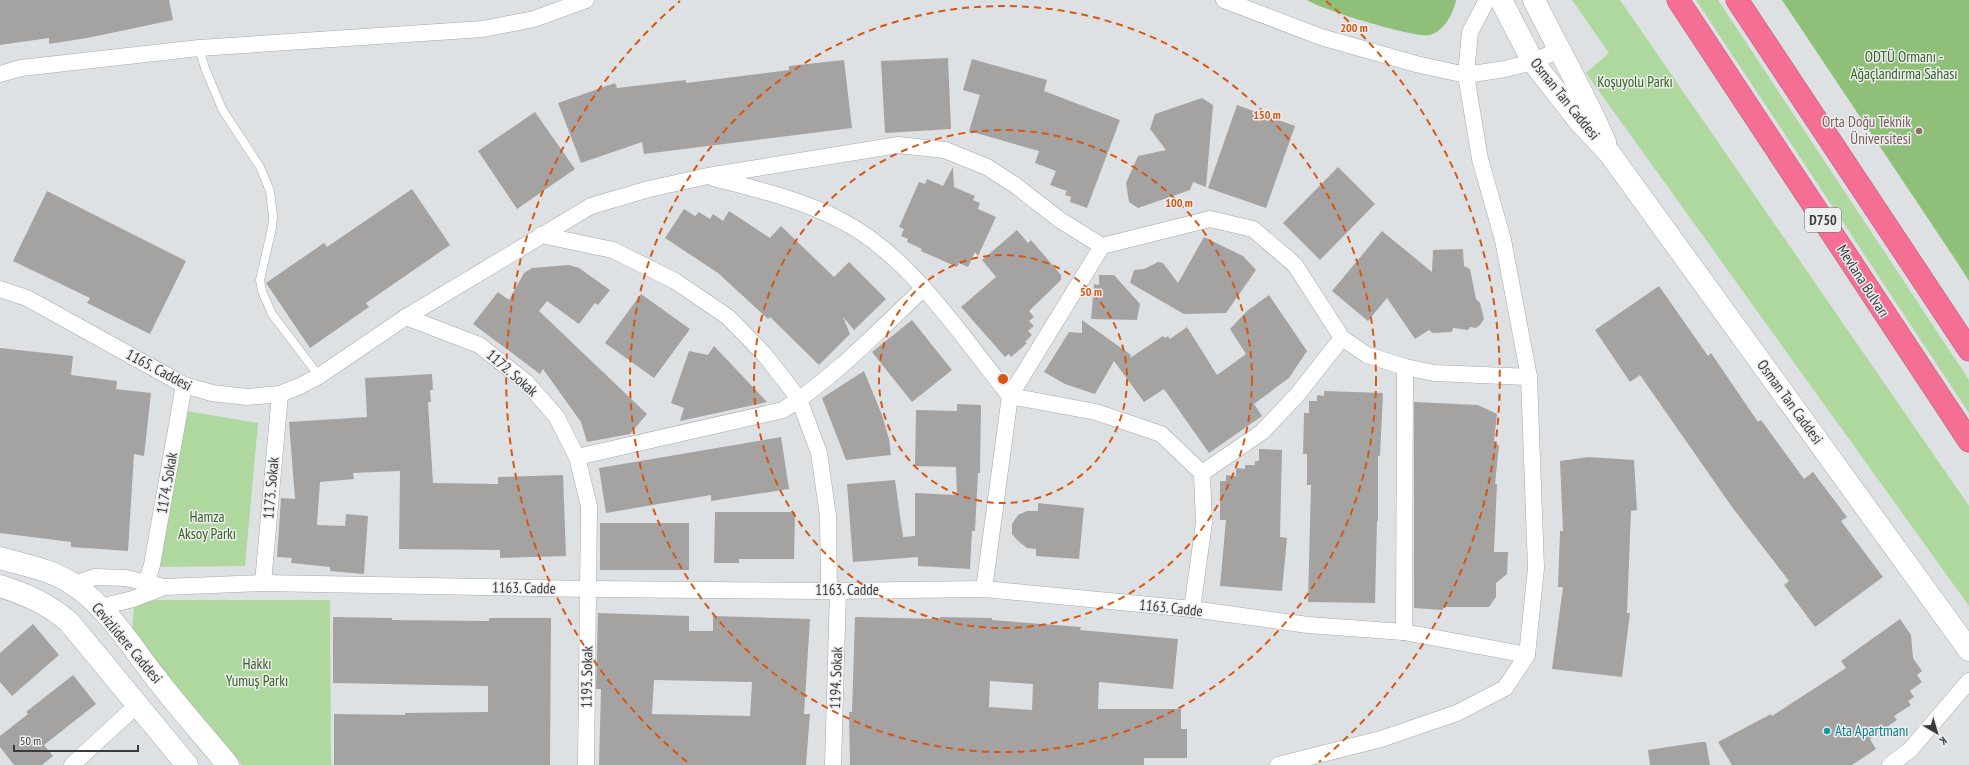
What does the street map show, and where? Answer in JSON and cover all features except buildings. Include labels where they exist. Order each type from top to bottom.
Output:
[{"type":"highway","name":"Mevlana Bulvarı","points":[[1678,0],[1969,441]]},
{"type":"highway","points":[[1737,0],[1969,350]]},
{"type":"street","points":[[0,74],[21,68],[199,48],[483,30],[534,19],[586,0]]},
{"type":"street","points":[[1224,0],[1321,37],[1416,64],[1466,74],[1505,69],[1534,62],[1558,50]]},
{"type":"street","points":[[1278,765],[1381,739],[1458,713],[1505,688],[1527,655],[1536,568],[1530,377],[1503,240],[1480,159],[1466,74],[1470,32],[1487,0]]},
{"type":"street","name":"Osman Tan Caddesi","points":[[1501,0],[1534,62],[1580,122],[1610,154],[1969,650]]},
{"type":"street","name":"Osman Tan Caddesi","points":[[1534,0],[1558,50],[1592,111],[1610,154]]},
{"type":"street","name":"1165. Caddesi","points":[[0,290],[28,298],[184,385],[198,390],[228,395],[264,397],[280,394],[319,376],[406,317],[591,206],[649,189],[708,176],[898,145],[945,150],[987,167],[1015,184],[1060,220],[1102,246]]},
{"type":"street","points":[[708,176],[784,196],[841,220],[883,248],[924,288],[1010,396],[1096,412],[1162,434],[1202,473],[1204,523],[1192,609]]},
{"type":"street","points":[[984,588],[1010,396],[1102,246],[1210,219],[1253,229],[1295,265],[1342,338],[1367,355],[1405,367],[1434,373],[1530,377]]},
{"type":"street","name":"1194. Sokak","points":[[541,235],[613,250],[675,281],[728,317],[764,354],[799,399],[819,453],[828,516],[834,590],[833,765]]},
{"type":"street","points":[[577,457],[783,410],[799,399],[848,359],[924,288]]},
{"type":"street","name":"1172. Sokak","points":[[406,317],[479,345],[526,382],[556,416],[577,457],[589,506],[589,589]]},
{"type":"street","points":[[1202,473],[1262,432],[1297,395],[1342,338]]},
{"type":"street","points":[[1404,632],[1405,367]]},
{"type":"street","name":"1174. Sokak","points":[[147,581],[152,565],[184,385]]},
{"type":"street","name":"1173. Sokak","points":[[263,583],[280,394]]},
{"type":"street","name":"Cevizlidere Caddesi","points":[[0,558],[44,570],[74,584],[100,607],[228,765]]},
{"type":"street","name":"1163. Cadde","points":[[74,584],[95,577],[126,578],[147,581],[164,586],[263,583],[589,589],[834,590],[984,588],[1192,609],[1308,625],[1404,632],[1527,655]]},
{"type":"street","points":[[41,602],[74,584]]},
{"type":"street","name":"Cevizlidere Caddesi","points":[[0,586],[53,608],[69,622],[187,765]]},
{"type":"street","name":"1163. Cadde","points":[[100,607],[133,599],[164,586]]},
{"type":"street","name":"1193. Sokak","points":[[586,765],[589,589]]},
{"type":"street","points":[[69,622],[100,607]]},
{"type":"street","points":[[1890,765],[1910,750],[1969,681]]},
{"type":"street","points":[[72,765],[137,705]]},
{"type":"lane","points":[[199,48],[204,68],[222,109],[260,167],[270,191],[272,228],[260,280],[266,303],[272,314],[319,376]]},
{"type":"green space","points":[[1307,0],[1456,0],[1453,11],[1440,30],[1430,35],[1421,35],[1368,22],[1330,10]]},
{"type":"green space","name":"Koşuyolu Parkı","points":[[1572,0],[1620,0],[1969,506],[1969,606],[1586,73],[1609,53]]},
{"type":"green space","points":[[1696,0],[1718,0],[1969,380],[1969,413]]},
{"type":"green space","name":"ODTÜ Ormanı - Ağaçlandırma Sahası","points":[[1782,0],[1969,0],[1969,281],[1957,262]]},
{"type":"green space","name":"Hamza Aksoy Parkı","points":[[187,411],[258,423],[245,566],[158,567]]},
{"type":"green space","name":"Hakkı Yumuş Parkı","points":[[147,600],[330,600],[331,765],[242,765],[151,662],[132,633],[134,606]]},
{"type":"place","name":"Orta Doğu Teknik Üniversitesi","points":[[1919,131]]},
{"type":"place","name":"Ata Apartmanı","points":[[1827,731]]}]
